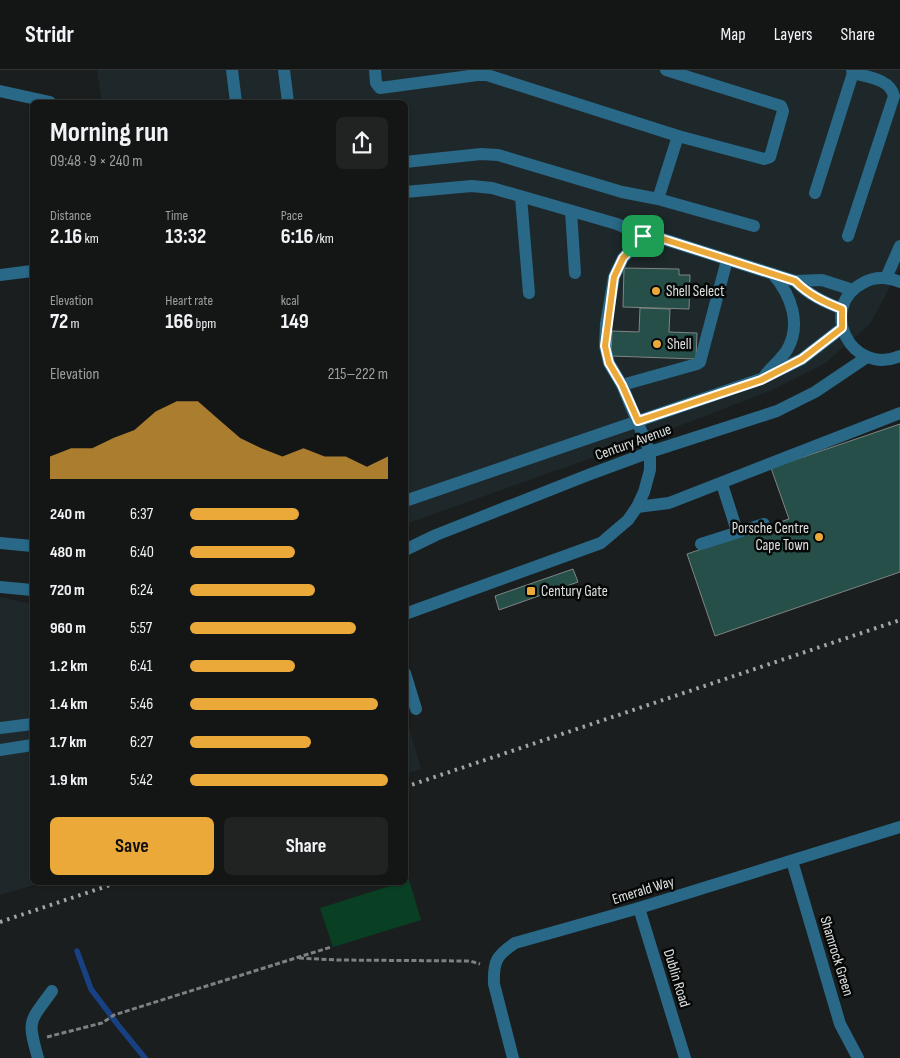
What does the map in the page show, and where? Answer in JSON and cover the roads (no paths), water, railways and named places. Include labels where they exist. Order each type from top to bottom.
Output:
[{"type":"street","points":[[232,70],[236,100]]},
{"type":"street","points":[[284,70],[288,100]]},
{"type":"street","points":[[375,70],[377,85],[380,88],[487,75],[678,136],[764,159],[772,154],[783,108],[699,75],[666,70]]},
{"type":"street","points":[[815,193],[853,72],[885,82],[891,88],[894,96],[848,236]]},
{"type":"street","points":[[0,92],[40,100]]},
{"type":"street","points":[[658,199],[678,136]]},
{"type":"street","points":[[408,162],[481,154],[498,155],[622,192],[658,199],[754,226]]},
{"type":"street","points":[[408,192],[483,186],[617,224],[643,236],[663,239],[795,281],[822,280],[853,290]]},
{"type":"street","points":[[521,197],[530,293]]},
{"type":"street","points":[[571,211],[575,273]]},
{"type":"street","points":[[408,613],[601,543],[628,520],[637,507],[644,492],[650,470],[650,452],[622,385],[609,363],[605,346],[606,324],[614,277],[623,258],[643,236]]},
{"type":"street","points":[[886,278],[900,246]]},
{"type":"street","points":[[622,385],[700,362],[727,260]]},
{"type":"street","points":[[0,275],[30,271]]},
{"type":"street","points":[[761,380],[783,355],[792,340],[794,330],[793,312],[788,296],[772,273]]},
{"type":"street","points":[[900,282],[886,278],[868,280],[853,290],[846,299],[842,309],[842,328],[851,346],[867,357],[885,360],[900,356]]},
{"type":"street","points":[[795,281],[816,298],[842,309]]},
{"type":"street","name":"Century Avenue","points":[[408,500],[761,380],[802,359],[842,328]]},
{"type":"street","name":"Century Avenue","points":[[408,549],[436,535],[650,452],[714,433],[792,405],[867,357]]},
{"type":"street","points":[[637,507],[669,503],[722,484],[900,413]]},
{"type":"street","points":[[722,484],[737,531]]},
{"type":"street","points":[[701,544],[764,524]]},
{"type":"street","points":[[0,543],[30,546]]},
{"type":"street","points":[[0,587],[30,590]]},
{"type":"street","points":[[408,683],[416,709]]},
{"type":"street","points":[[30,724],[3,728],[6,749],[30,745]]},
{"type":"street","name":"Emerald Way","points":[[513,1058],[494,984],[494,972],[495,960],[503,951],[515,943],[639,908],[900,827]]},
{"type":"street","name":"Shamrock Green","points":[[792,861],[840,1024],[858,1058]]},
{"type":"street","name":"Dublin Road","points":[[639,908],[685,1058]]},
{"type":"street","points":[[36,1058],[31,1034],[32,1019],[52,991]]},
{"type":"waterway","points":[[77,951],[91,989],[145,1058]]},
{"type":"railway","points":[[408,786],[900,620]]},
{"type":"railway","points":[[0,922],[110,885]]},
{"type":"place","name":"Shell Select","points":[[656,291]]},
{"type":"place","name":"Shell","points":[[657,344]]},
{"type":"place","name":"Porsche Centre Cape Town","points":[[819,537]]},
{"type":"place","name":"Century Gate","points":[[531,591]]}]
